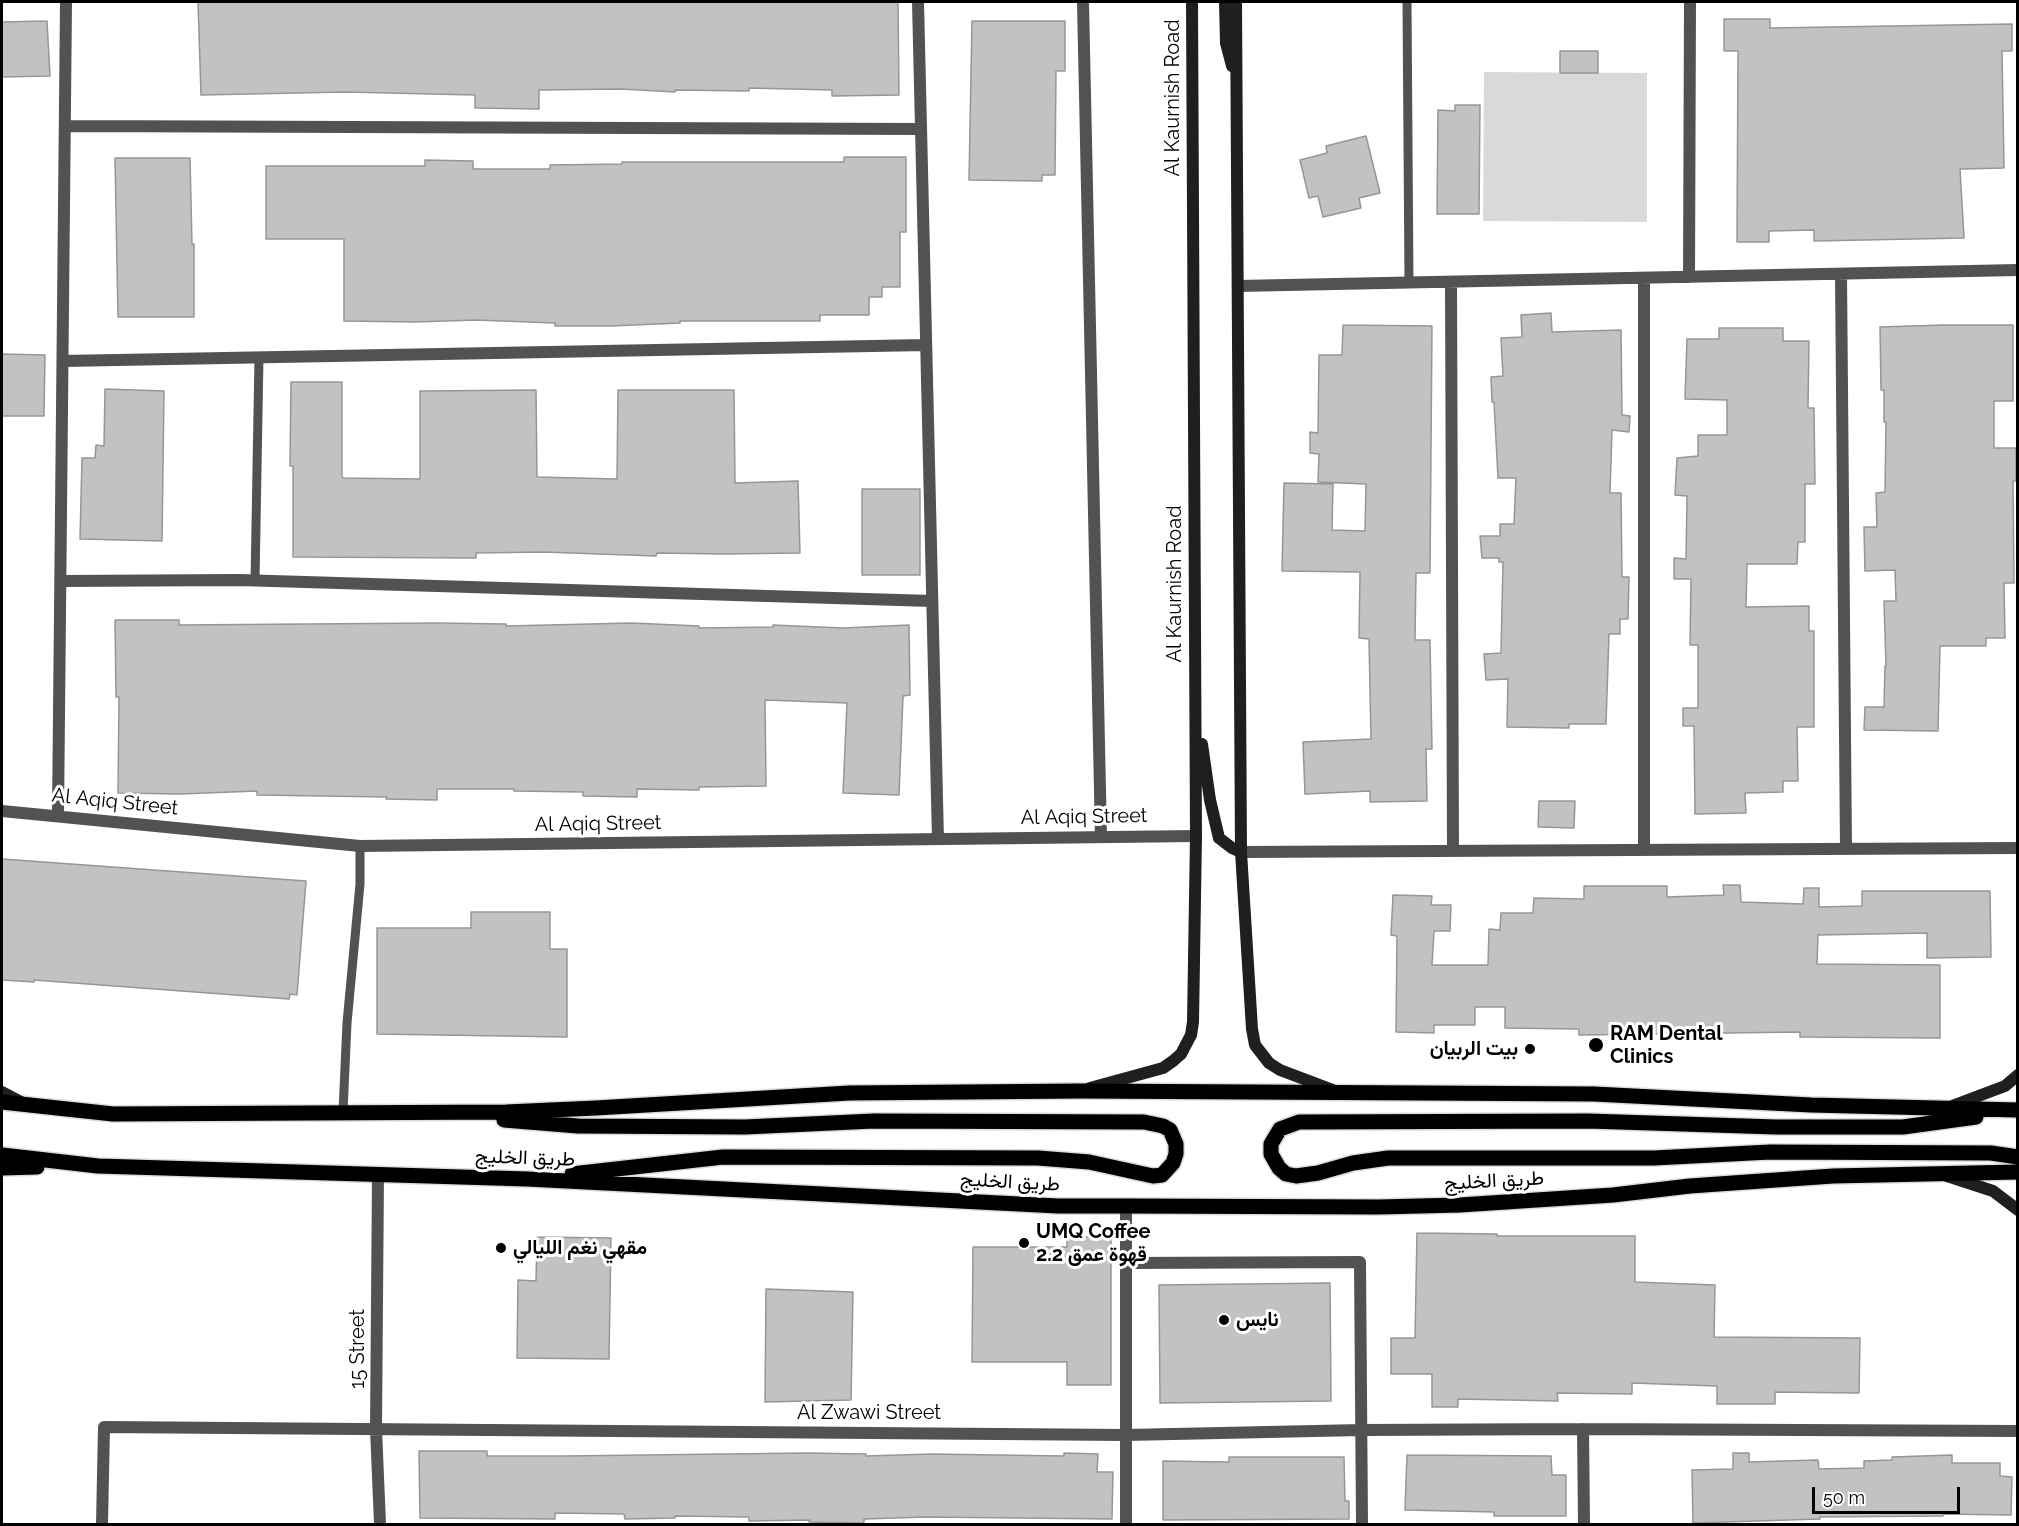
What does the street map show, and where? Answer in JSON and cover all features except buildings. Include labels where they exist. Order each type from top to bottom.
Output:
[{"type":"main road","points":[[2,1102],[30,1107],[113,1114],[506,1112],[849,1093],[1080,1091],[1583,1093],[1811,1105],[2018,1111]]},
{"type":"main road","points":[[2018,1111],[1903,1127],[1776,1127],[1588,1121],[1299,1122],[1280,1129],[1271,1144],[1271,1154],[1279,1168],[1286,1174],[1296,1176],[1318,1173],[1353,1163],[1388,1158],[1653,1158],[1770,1152],[1991,1153],[2018,1157]]},
{"type":"main road","points":[[417,1112],[578,1126],[745,1127],[874,1122],[1144,1122],[1154,1123],[1170,1130],[1176,1144],[1173,1163],[1162,1175],[1153,1176],[1089,1162],[1038,1158],[723,1157],[527,1179]]},
{"type":"main road","name":"طريق الخليج","points":[[2,1155],[98,1166],[527,1179],[1058,1206],[1379,1207],[1613,1195],[1690,1186],[1822,1176],[2018,1172]]},
{"type":"main road","points":[[2,1168],[98,1166]]},
{"type":"street","points":[[58,816],[66,2]]},
{"type":"street","points":[[918,2],[938,838]]},
{"type":"street","points":[[1083,2],[1101,837]]},
{"type":"street","name":"Al Kaurnish Road","points":[[1080,1091],[1163,1068],[1181,1054],[1191,1035],[1197,836],[1192,2]]},
{"type":"street","points":[[1225,2],[1226,43],[1237,84]]},
{"type":"street","points":[[1236,2],[1241,852],[1255,1045],[1260,1054],[1280,1070],[1340,1093]]},
{"type":"street","points":[[1689,277],[1690,2]]},
{"type":"street","points":[[65,126],[921,129]]},
{"type":"street","points":[[1238,286],[2018,270]]},
{"type":"street","points":[[1841,274],[1846,849]]},
{"type":"street","points":[[1644,278],[1644,850]]},
{"type":"street","points":[[1451,282],[1453,851]]},
{"type":"street","points":[[63,361],[926,345]]},
{"type":"street","points":[[61,581],[255,581],[932,601]]},
{"type":"street","points":[[1195,695],[1210,801],[1219,838],[1241,852],[2018,848]]},
{"type":"street","name":"Al Aqiq Street","points":[[2,812],[360,846],[1197,836]]},
{"type":"street","points":[[1944,1109],[1989,1094],[2005,1086],[2018,1075]]},
{"type":"street","points":[[2,1092],[30,1107]]},
{"type":"street","name":"15 Street","points":[[378,1174],[376,1429],[380,1524]]},
{"type":"street","points":[[1937,1174],[1993,1191],[2018,1210]]},
{"type":"street","points":[[1126,1206],[1126,1524]]},
{"type":"street","points":[[1127,1263],[1360,1262],[1362,1524]]},
{"type":"street","name":"Al Zwawi Street","points":[[102,1524],[104,1427],[1126,1435],[1362,1430],[1583,1429],[2018,1431]]},
{"type":"street","points":[[1583,1429],[1584,1524]]},
{"type":"lane","points":[[1407,2],[1409,283]]},
{"type":"lane","points":[[255,581],[259,357]]},
{"type":"lane","points":[[343,1112],[347,1023],[360,884],[360,846]]},
{"type":"shaded area","points":[[1484,72],[1647,73],[1647,222],[1483,221]]},
{"type":"place","name":"RAM Dental Clinics","points":[[1596,1045]]},
{"type":"place","name":"بيت الربيان","points":[[1530,1049]]},
{"type":"place","name":"UMQ Coffee 2.2 قهوة عمق","points":[[1024,1243]]},
{"type":"place","name":"مقهي نغم الليالي","points":[[501,1248]]},
{"type":"place","name":"نايس","points":[[1224,1320]]}]
